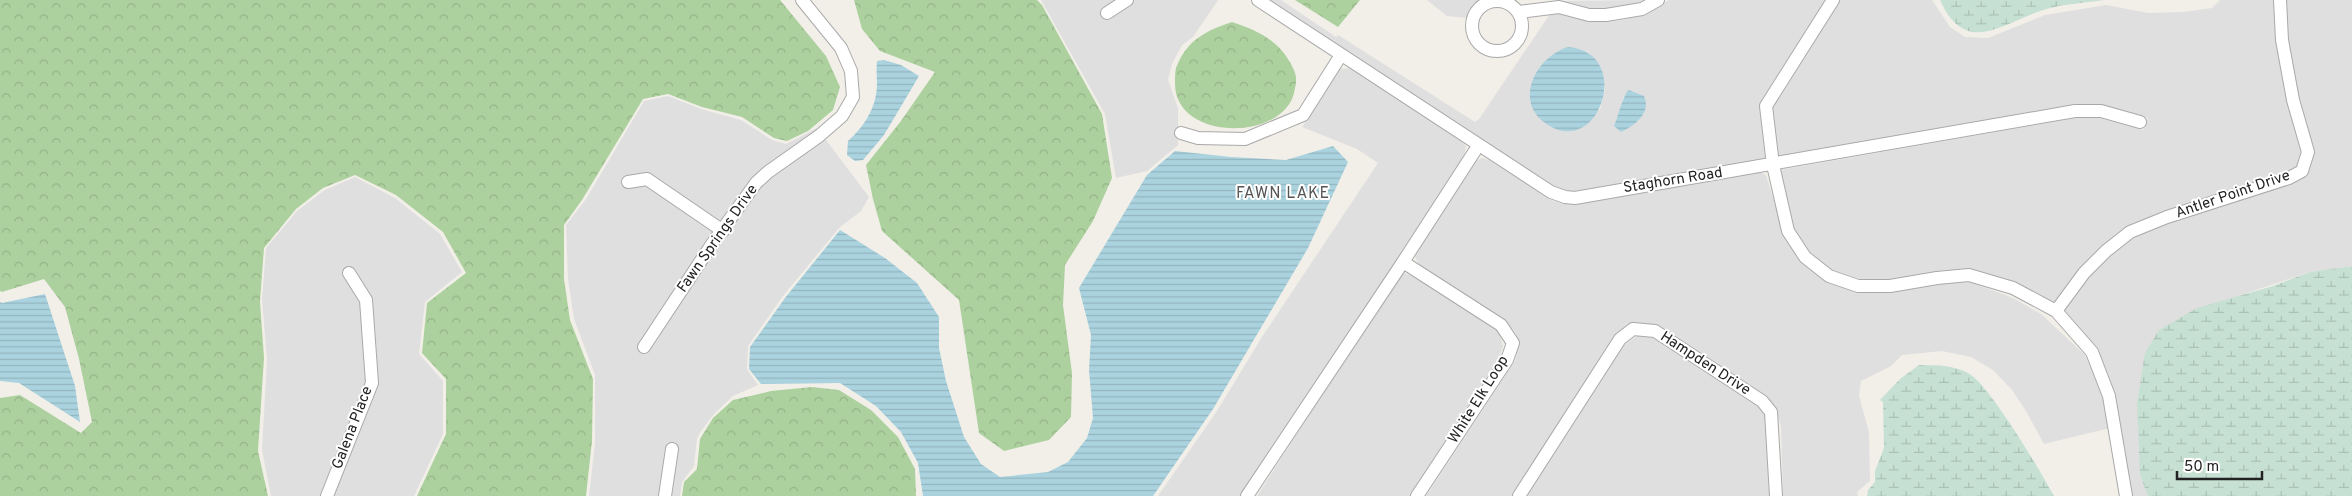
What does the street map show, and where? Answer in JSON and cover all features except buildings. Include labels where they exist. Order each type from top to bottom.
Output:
[{"type":"street","name":"Fawn Springs Drive","points":[[644,347],[756,183],[842,116],[853,97],[851,71],[841,48],[802,0]]},
{"type":"street","points":[[1107,12],[1127,0]]},
{"type":"street","name":"Staghorn Road","points":[[1258,0],[1478,146],[1551,192],[1565,197],[1575,198],[1773,165],[2075,111],[2101,111],[2140,122]]},
{"type":"street","points":[[1498,0],[1514,6],[1519,12],[1523,28],[1516,44],[1509,49],[1493,51],[1478,43],[1472,27],[1473,19],[1482,5],[1498,0]]},
{"type":"street","points":[[1519,12],[1559,7],[1589,15],[1606,16],[1642,9],[1658,0]]},
{"type":"street","points":[[1833,0],[1766,106],[1773,165],[1788,231],[1805,257],[1829,276],[1858,286],[1890,286],[1969,275],[2013,288],[2056,311],[2092,352],[2109,396],[2126,496]]},
{"type":"street","name":"Antler Point Drive","points":[[2056,311],[2084,272],[2130,232],[2167,217],[2289,178],[2302,171],[2308,152],[2291,91],[2282,40],[2280,0]]},
{"type":"street","points":[[1181,133],[1198,138],[1245,140],[1303,114],[1341,55]]},
{"type":"street","points":[[1247,496],[1478,146]]},
{"type":"street","points":[[628,182],[647,179],[723,231]]},
{"type":"street","name":"White Elk Loop","points":[[1403,262],[1501,325],[1513,343],[1507,360],[1417,496]]},
{"type":"street","name":"Galena Place","points":[[327,496],[372,383],[366,300],[349,273]]},
{"type":"street","name":"Hampden Drive","points":[[1519,496],[1620,339],[1633,329],[1655,331],[1762,401],[1771,412],[1776,496]]},
{"type":"street","points":[[665,496],[672,449]]},
{"type":"shaded area","points":[[1041,0],[1218,0],[1193,37],[1182,45],[1172,64],[1168,80],[1178,108],[1178,145],[1147,171],[1116,178],[1105,114]]},
{"type":"shaded area","points":[[1271,0],[1281,0],[1336,37],[1338,35],[1475,122],[1479,119],[1550,14],[1558,13],[1588,21],[1606,22],[1623,20],[1644,14],[1669,0],[1826,0],[1761,102],[1766,159],[1575,191],[1566,191],[1555,187]],"holes":[[[1587,51],[1600,66],[1605,89],[1600,110],[1557,129],[1550,126],[1543,122]],[[1624,95],[1639,120],[1624,130],[1615,124],[1620,114]]]},
{"type":"shaded area","points":[[1427,0],[1480,0],[1471,9],[1467,18],[1447,16]]},
{"type":"shaded area","points":[[1646,0],[1623,8],[1606,9],[1590,9],[1559,1]]},
{"type":"shaded area","points":[[1840,0],[1932,0],[1950,27],[1965,37],[1988,38],[2045,15],[2106,5],[2148,13],[2183,12],[2212,8],[2220,0],[2274,0],[2276,42],[2287,102],[2301,152],[2297,167],[2288,172],[2166,211],[2128,226],[2102,246],[2080,268],[2055,303],[2015,282],[1971,269],[1937,271],[1890,280],[1860,279],[1832,270],[1810,252],[1793,228],[1780,170],[2075,118],[2099,118],[2143,130],[2148,118],[2102,105],[2076,105],[1778,157],[1773,107]]},
{"type":"shaded area","points":[[2286,0],[2352,0],[2352,266],[2310,272],[2238,296],[2140,475],[2148,496],[2132,496],[2115,393],[2097,348],[2064,310],[2088,277],[2109,255],[2132,237],[2169,223],[2291,184],[2304,176],[2298,98],[2288,38]]},
{"type":"shaded area","points":[[1351,68],[1458,139],[1466,146],[1464,157],[1242,496],[1158,496],[1217,411],[1262,337],[1378,163],[1357,149],[1302,127],[1340,69]]},
{"type":"shaded area","points":[[668,96],[701,109],[741,120],[772,140],[786,144],[817,128],[869,197],[861,211],[840,227],[783,296],[748,346],[747,369],[758,385],[733,396],[714,414],[701,431],[697,438],[694,466],[682,482],[680,496],[589,496],[595,443],[595,375],[574,319],[568,279],[566,225],[586,199],[644,101]]},
{"type":"shaded area","points":[[1482,158],[1489,160],[1551,200],[1563,204],[1587,202],[1760,172],[1766,175],[1784,233],[1800,261],[1832,282],[1953,281],[1973,283],[2013,298],[2041,314],[2084,354],[2099,382],[2110,428],[2044,444],[2012,390],[1993,370],[1971,357],[1942,351],[1902,355],[1891,366],[1861,381],[1859,396],[1869,432],[1870,481],[1857,492],[1858,496],[1783,496],[1781,426],[1774,405],[1758,392],[1657,325],[1642,323],[1630,325],[1618,335],[1512,496],[1426,496],[1515,361],[1518,348],[1519,339],[1514,330],[1504,321],[1426,270],[1415,257],[1417,248],[1476,161]]},
{"type":"shaded area","points":[[355,177],[395,198],[440,234],[462,272],[425,302],[419,354],[443,381],[443,434],[414,496],[271,496],[262,450],[267,359],[262,300],[266,248],[297,211],[325,190]]},
{"type":"shaded area","points":[[1404,273],[1423,280],[1499,331],[1503,346],[1498,360],[1410,496],[1257,496],[1383,300]]},
{"type":"shaded area","points":[[1638,335],[1655,338],[1760,407],[1765,413],[1772,496],[1525,496],[1622,347]]},
{"type":"green space","points":[[0,0],[780,0],[826,56],[840,87],[833,110],[808,131],[787,141],[774,138],[742,117],[702,107],[668,94],[643,99],[582,200],[564,225],[564,279],[570,320],[593,379],[592,441],[586,496],[417,496],[446,434],[446,379],[422,353],[427,303],[466,273],[443,232],[396,195],[355,175],[323,188],[296,209],[264,248],[260,301],[264,358],[258,451],[268,496],[0,496],[0,398],[20,395],[81,433],[92,422],[79,359],[65,307],[44,279],[0,291]]},
{"type":"green space","points":[[854,0],[1037,0],[1042,5],[1102,114],[1112,178],[1093,221],[1065,265],[1063,305],[1072,373],[1071,417],[1049,440],[1004,451],[979,433],[959,300],[882,231],[866,165],[901,121],[935,72],[880,51],[862,29]]},
{"type":"green space","points":[[1295,0],[1360,0],[1338,27]]},
{"type":"green space","points":[[1940,0],[2104,0],[2050,8],[1999,28],[1985,32],[1973,32],[1961,28],[1950,17]]},
{"type":"green space","points":[[1232,22],[1268,38],[1282,51],[1296,75],[1294,93],[1285,109],[1270,120],[1251,127],[1230,128],[1209,125],[1191,116],[1179,102],[1175,83],[1176,68],[1180,58],[1191,44],[1205,33]]},
{"type":"green space","points":[[2352,266],[2352,496],[2148,496],[2140,475],[2137,404],[2145,353],[2159,330],[2197,308],[2273,286],[2310,272]]},
{"type":"green space","points":[[1919,365],[1938,365],[1956,368],[1968,373],[1977,381],[1989,394],[2014,430],[2054,496],[1867,496],[1868,490],[1875,482],[1875,471],[1884,448],[1883,402],[1880,400],[1900,379]]},
{"type":"green space","points":[[812,387],[839,390],[871,410],[898,437],[915,469],[916,496],[682,496],[684,482],[697,469],[700,439],[713,418],[733,400],[771,391]]},
{"type":"water","points":[[1568,47],[1588,53],[1600,66],[1604,84],[1602,101],[1594,117],[1581,128],[1564,131],[1545,123],[1536,114],[1531,103],[1530,91],[1533,80],[1547,59]]},
{"type":"water","points":[[884,60],[901,65],[919,76],[884,135],[863,160],[855,161],[847,155],[848,141],[859,130],[872,109],[877,86],[877,61]]},
{"type":"water","points":[[1629,90],[1644,96],[1646,108],[1636,122],[1621,132],[1614,126]]},
{"type":"water","points":[[1333,146],[1348,162],[1308,248],[1213,409],[1153,496],[923,496],[918,463],[901,432],[876,406],[840,383],[761,384],[749,369],[750,347],[785,298],[840,230],[885,258],[917,283],[939,317],[939,348],[946,381],[964,437],[981,464],[1000,477],[1048,472],[1068,462],[1087,438],[1093,418],[1089,370],[1091,335],[1079,288],[1147,175],[1175,151],[1286,160]]},
{"type":"water","points":[[45,294],[75,386],[80,422],[19,383],[0,381],[0,302]]},
{"type":"district","name":"FAWN LAKE","points":[[1283,194]]}]
